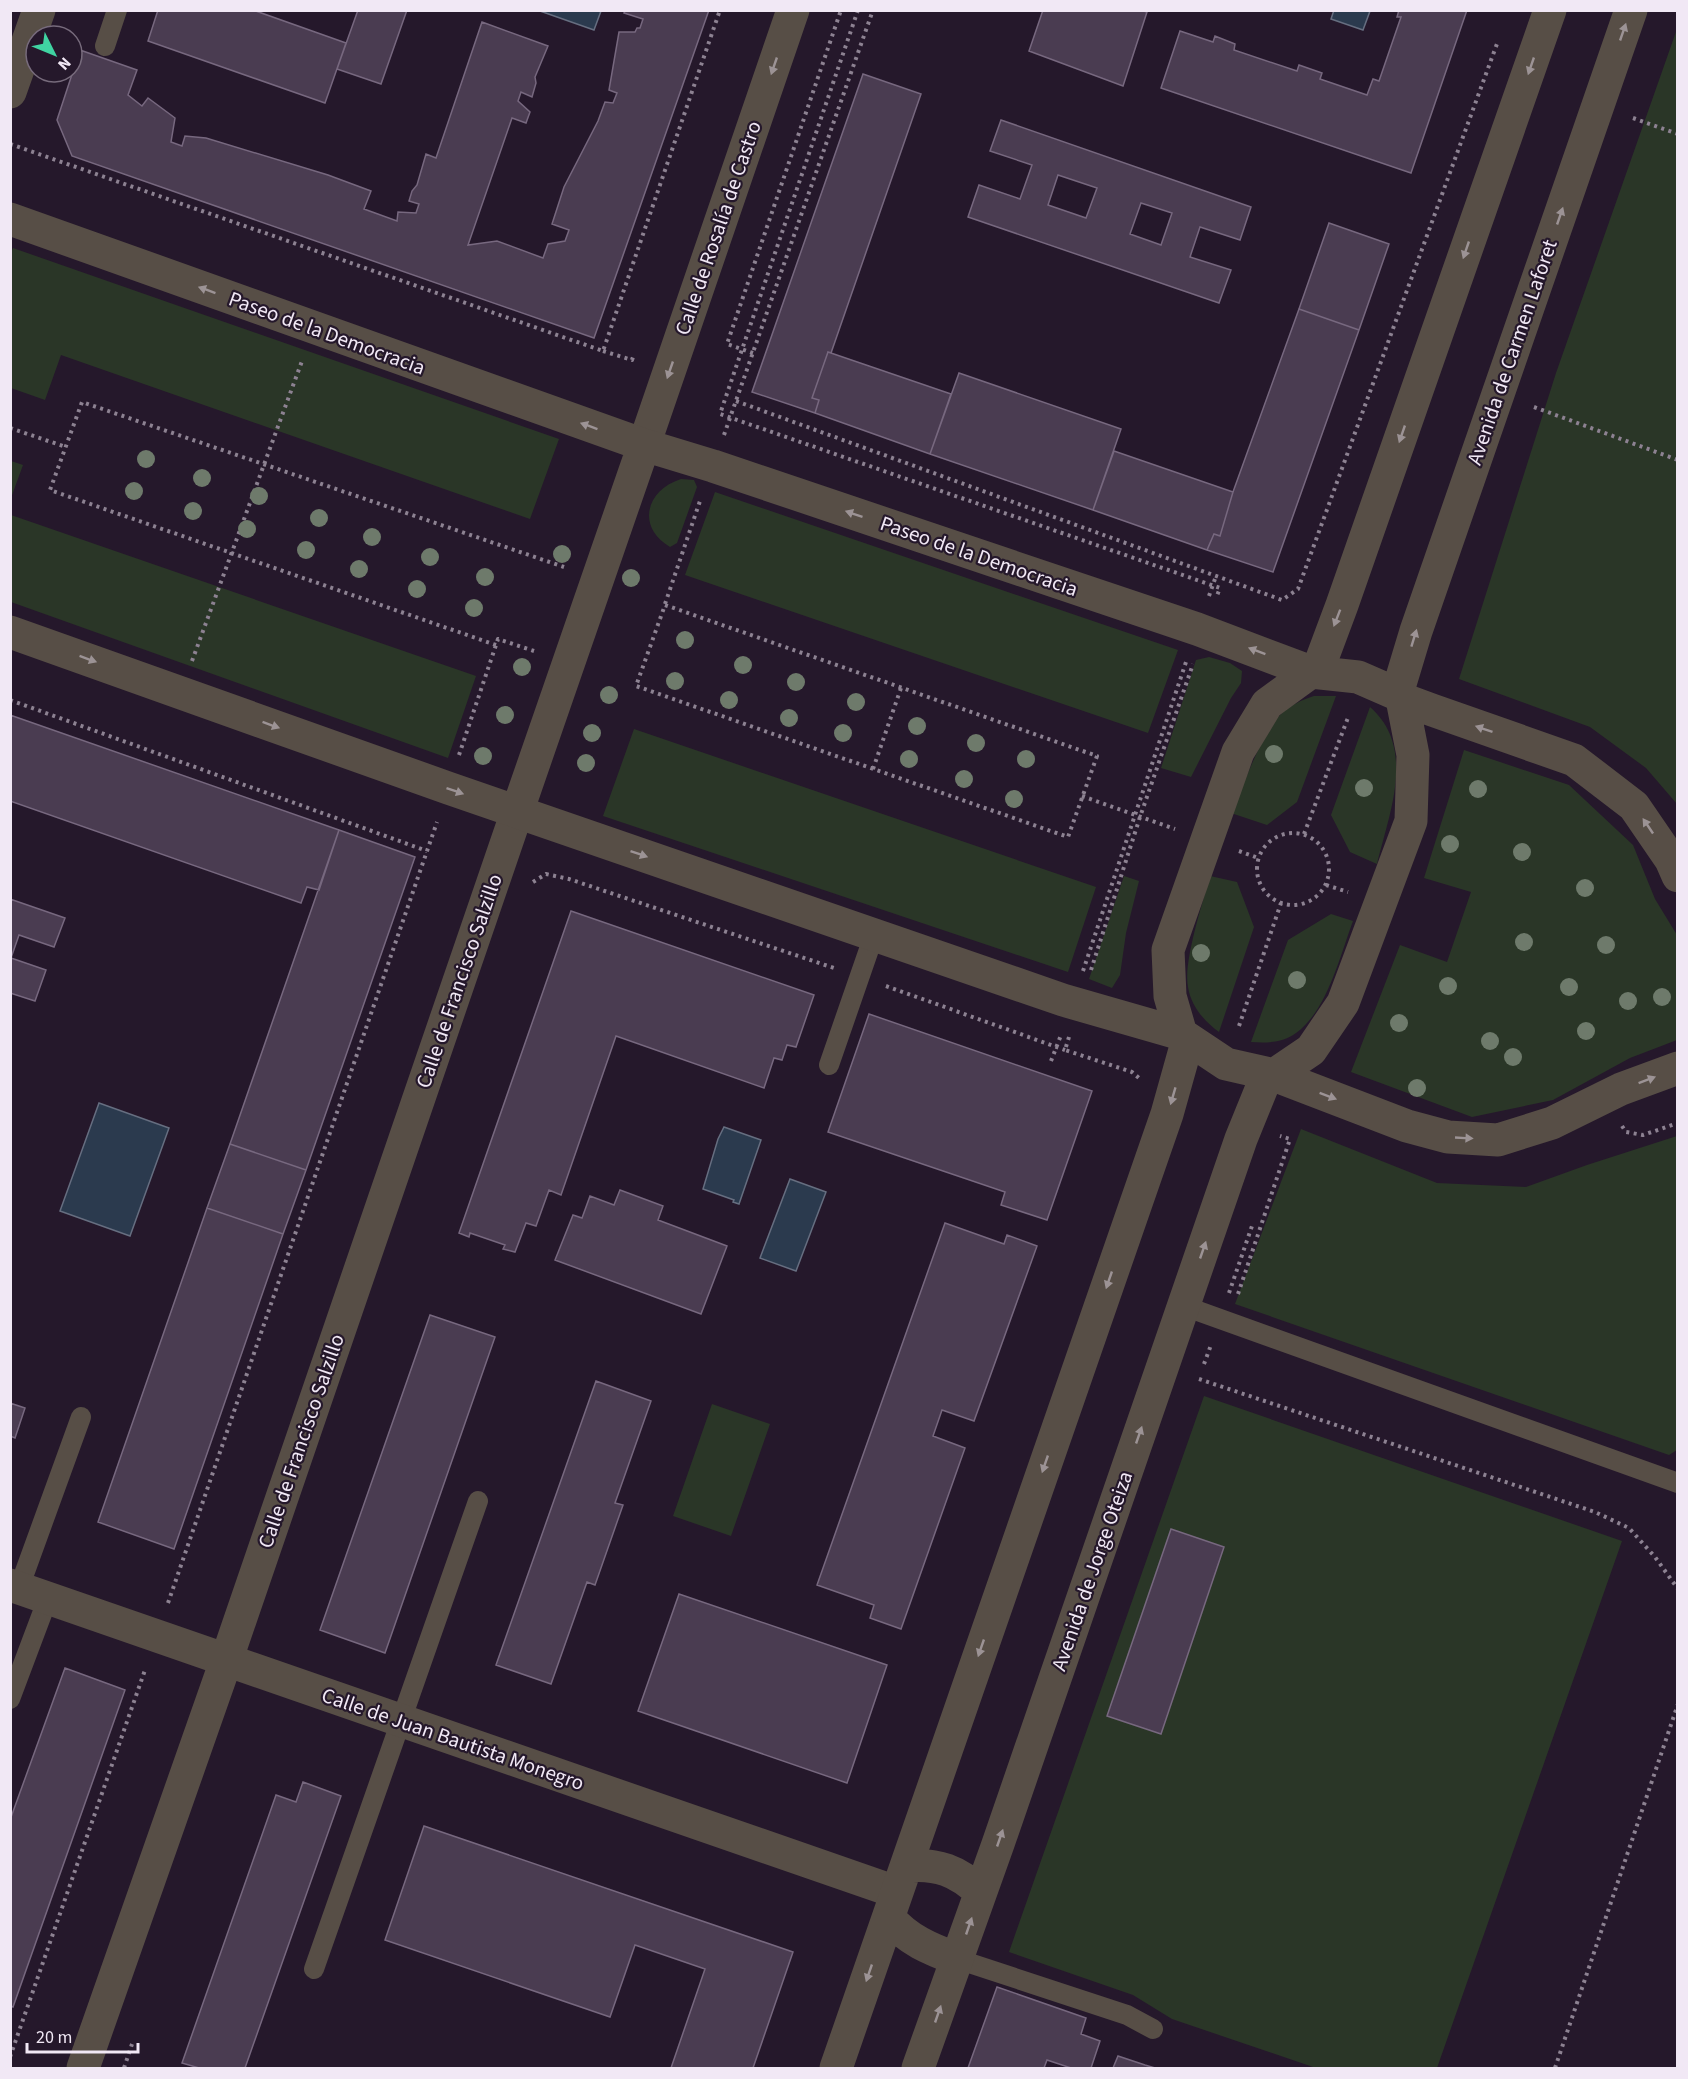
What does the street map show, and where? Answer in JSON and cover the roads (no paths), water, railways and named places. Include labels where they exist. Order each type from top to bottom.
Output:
[{"type":"street","points":[[10,92],[39,10]]},
{"type":"street","name":"Calle de Rosalía de Castro","points":[[644,445],[793,10]]},
{"type":"street","points":[[837,2068],[1173,1097],[1185,1037],[1170,996],[1168,950],[1238,752],[1267,704],[1314,672],[1346,593],[1550,10]]},
{"type":"street","name":"Avenida de Carmen Laforet","points":[[1399,697],[1416,631],[1631,10]]},
{"type":"street","name":"Paseo de la Democracia","points":[[10,219],[644,445],[713,466],[1201,630],[1314,672],[1358,677],[1399,697],[1575,760],[1634,806],[1671,860],[1677,876]]},
{"type":"street","points":[[517,812],[644,445]]},
{"type":"street","points":[[10,632],[448,789],[1076,1004],[1185,1037],[1226,1064],[1270,1075],[1407,1126],[1448,1137],[1498,1140],[1552,1123],[1621,1089],[1677,1068]]},
{"type":"street","points":[[1270,1075],[1311,1050],[1343,1003],[1411,821],[1413,755],[1399,697]]},
{"type":"street","name":"Calle de Francisco Salzillo","points":[[83,2068],[226,1661],[517,812]]},
{"type":"street","name":"Avenida de Jorge Oteiza","points":[[918,2068],[1248,1125],[1270,1075]]},
{"type":"street","name":"Calle de Juan Bautista Monegro","points":[[26,1591],[897,1892]]},
{"type":"street","points":[[897,1892],[925,1864],[964,1877],[980,1892]]},
{"type":"street","points":[[897,1892],[910,1938],[923,1946],[957,1959]]},
{"type":"lane","points":[[105,46],[117,10]]},
{"type":"lane","points":[[829,1065],[874,935]]},
{"type":"lane","points":[[1184,1306],[1677,1483]]},
{"type":"lane","points":[[10,1699],[26,1591],[81,1417]]},
{"type":"lane","points":[[314,1970],[478,1501]]},
{"type":"lane","points":[[957,1959],[1120,2013],[1153,2029]]},
{"type":"water","points":[[1334,10],[1370,11],[1363,30],[1331,19]]},
{"type":"water","points":[[540,11],[601,11],[594,30]]},
{"type":"water","points":[[99,1103],[169,1128],[130,1236],[60,1211]]},
{"type":"water","points":[[724,1127],[761,1140],[739,1204],[703,1189],[718,1139]]},
{"type":"water","points":[[790,1179],[826,1192],[796,1271],[760,1258]]}]
